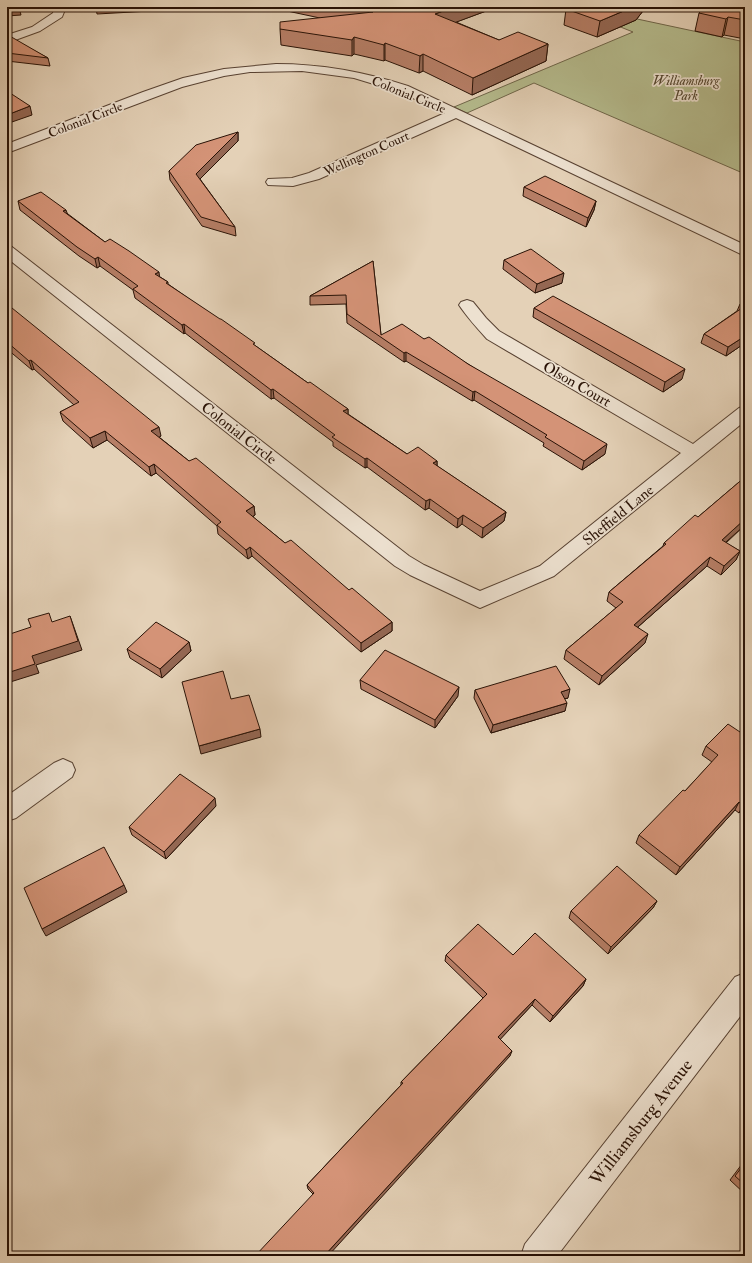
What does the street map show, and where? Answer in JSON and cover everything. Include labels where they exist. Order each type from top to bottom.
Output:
[{"type":"street","points":[[7,39],[36,29],[58,15],[60,7]]},
{"type":"street","name":"Colonial Circle","points":[[7,149],[169,86],[221,73],[262,68],[317,69],[366,76],[404,89],[745,251]]},
{"type":"street","name":"Wellington Court","points":[[273,182],[293,182],[314,176],[457,113]]},
{"type":"street","name":"Colonial Circle","points":[[7,250],[14,265],[402,561],[416,570],[480,600]]},
{"type":"street","name":"Olson Court","points":[[467,305],[480,322],[493,335],[695,453]]},
{"type":"street","name":"Sheffield Lane","points":[[480,600],[547,571],[745,412]]},
{"type":"street","points":[[7,810],[64,770]]},
{"type":"street","name":"Williamsburg Avenue","points":[[537,1256],[742,998]]},
{"type":"green space","name":"Williamsburg Park","points":[[609,13],[745,42],[745,174],[534,83],[467,113],[454,107],[633,32],[593,16]]},
{"type":"building","points":[[345,7],[454,7],[435,14],[499,40],[518,32],[548,44],[473,78],[423,54],[420,56],[385,43],[384,45],[354,37],[352,40],[280,29],[280,22],[373,12]]},
{"type":"building","points":[[571,7],[633,7],[600,21],[566,9]]},
{"type":"building","points":[[705,7],[745,7],[745,20],[728,17],[726,19],[699,13]]},
{"type":"building","points":[[8,35],[48,58],[7,53]]},
{"type":"building","points":[[7,91],[30,106],[7,115]]},
{"type":"building","points":[[238,132],[196,174],[235,227],[201,217],[169,171],[196,145]]},
{"type":"building","points":[[545,176],[596,201],[588,218],[524,187]]},
{"type":"building","points":[[41,192],[66,210],[63,211],[105,242],[110,239],[129,251],[159,272],[155,274],[168,282],[166,283],[221,319],[308,383],[310,382],[348,409],[343,411],[407,454],[418,447],[437,461],[433,463],[506,512],[483,528],[463,515],[458,519],[430,499],[426,501],[367,458],[365,459],[332,437],[335,435],[273,389],[271,390],[184,324],[182,325],[133,289],[138,286],[98,257],[95,259],[77,247],[18,201]]},
{"type":"building","points":[[531,249],[564,273],[537,284],[504,260]]},
{"type":"building","points":[[373,261],[381,335],[402,324],[424,339],[429,337],[468,364],[607,444],[584,461],[545,437],[547,435],[475,391],[473,392],[406,352],[404,353],[347,314],[346,295],[310,296]]},
{"type":"building","points":[[553,296],[685,369],[665,382],[534,308]]},
{"type":"building","points":[[745,300],[745,306],[740,304]]},
{"type":"building","points":[[745,306],[745,336],[728,347],[704,334]]},
{"type":"building","points":[[7,308],[9,310],[12,308],[159,427],[151,431],[189,461],[196,458],[254,506],[246,511],[285,543],[291,540],[349,590],[352,588],[392,622],[361,643],[250,547],[246,550],[217,525],[221,522],[154,464],[149,467],[105,431],[90,438],[60,412],[79,402],[31,360],[29,361],[7,342]]},
{"type":"building","points":[[745,477],[745,519],[722,540],[740,551],[724,566],[710,557],[634,625],[648,634],[602,676],[566,650],[623,602],[609,592],[666,544],[664,543],[695,515],[698,517]]},
{"type":"building","points":[[49,613],[52,622],[70,616],[78,641],[32,656],[35,664],[7,673],[7,635],[31,627],[28,619]]},
{"type":"building","points":[[156,622],[189,642],[160,669],[127,649]]},
{"type":"building","points":[[385,650],[459,687],[435,720],[360,680]]},
{"type":"building","points":[[556,666],[570,689],[561,692],[567,703],[493,725],[475,690]]},
{"type":"building","points":[[223,671],[231,699],[249,695],[260,729],[199,746],[182,682]]},
{"type":"building","points":[[728,724],[740,732],[745,727],[745,803],[743,805],[739,802],[680,867],[639,835],[683,790],[685,791],[718,755],[706,746]]},
{"type":"building","points":[[180,774],[215,798],[164,852],[129,827]]},
{"type":"building","points":[[104,847],[124,885],[42,929],[24,888]]},
{"type":"building","points":[[617,866],[657,901],[611,947],[571,911]]},
{"type":"building","points":[[478,924],[513,955],[535,933],[586,979],[553,1016],[535,999],[498,1037],[512,1051],[324,1256],[255,1256],[314,1193],[307,1185],[403,1083],[401,1082],[487,994],[446,955]]},
{"type":"building","points":[[745,1163],[745,1185],[735,1176]]}]
